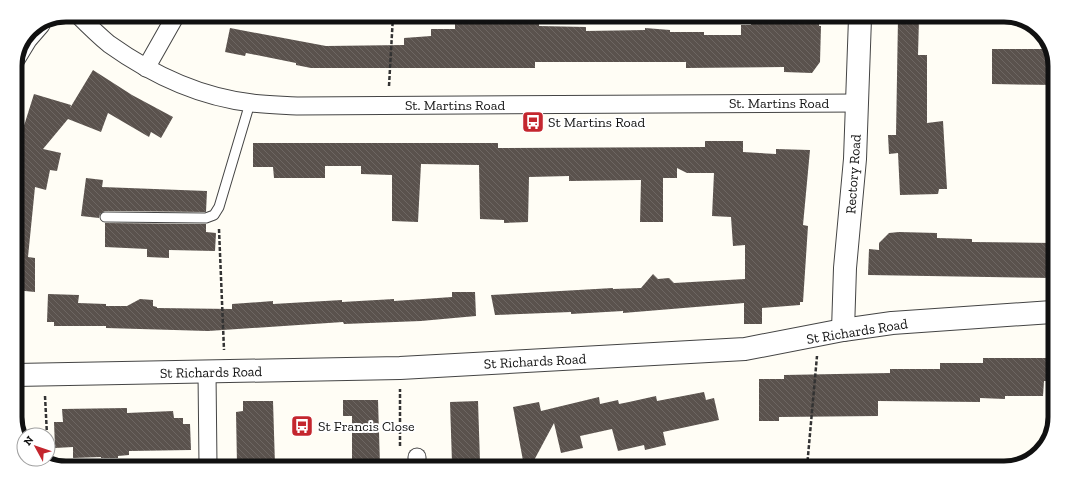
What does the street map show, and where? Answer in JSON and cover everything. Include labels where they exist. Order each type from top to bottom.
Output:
[{"type":"street","name":"St. Martins Road","points":[[86,22],[108,43],[146,68],[180,85],[213,95],[250,103],[297,106],[858,103]]},
{"type":"street","points":[[146,68],[173,22]]},
{"type":"street","name":"Rectory Road","points":[[843,330],[845,268],[858,103],[860,22]]},
{"type":"street","name":"St Richards Road","points":[[22,375],[400,368],[745,349],[819,336],[843,330],[892,323],[1048,312]]},
{"type":"street","points":[[207,372],[208,461]]},
{"type":"lane","points":[[105,217],[206,218],[214,215],[219,207],[250,103]]},
{"type":"path","points":[[388,105],[393,22]]},
{"type":"path","points":[[214,215],[219,229],[224,351]]},
{"type":"path","points":[[808,461],[819,336]]},
{"type":"path","points":[[400,368],[400,458],[417,461]]},
{"type":"path","points":[[44,376],[47,427]]},
{"type":"building","points":[[539,22],[539,26],[586,27],[586,31],[645,30],[645,28],[670,30],[670,32],[704,32],[704,35],[741,35],[741,25],[751,25],[751,22],[819,22],[819,26],[821,26],[820,62],[812,73],[784,72],[784,67],[686,68],[686,62],[535,62],[535,68],[311,68],[296,65],[296,63],[246,53],[245,56],[225,52],[230,28],[326,46],[404,45],[404,38],[431,36],[431,29],[455,29],[455,23]]},
{"type":"building","points":[[898,22],[919,22],[918,55],[927,55],[927,123],[943,121],[947,189],[939,189],[938,194],[900,195],[898,153],[889,154],[888,135],[896,135]]},
{"type":"building","points":[[992,49],[1044,49],[1048,63],[1048,85],[992,84]]},
{"type":"building","points":[[93,70],[132,95],[173,117],[161,138],[151,132],[149,137],[108,113],[101,132],[68,119],[43,149],[61,153],[57,171],[50,170],[46,190],[35,187],[28,257],[35,258],[35,292],[22,291],[22,132],[34,94],[71,105],[70,108]]},
{"type":"building","points":[[705,141],[743,141],[743,152],[776,154],[776,149],[810,150],[803,225],[808,226],[803,302],[800,302],[800,305],[762,308],[762,324],[744,324],[744,303],[623,313],[623,311],[571,314],[571,312],[495,315],[491,295],[613,288],[641,288],[653,274],[658,279],[669,278],[674,283],[745,279],[745,245],[733,246],[731,217],[712,216],[714,173],[687,173],[677,168],[677,178],[663,178],[663,222],[640,222],[641,180],[569,181],[569,176],[529,177],[528,222],[504,223],[504,220],[480,219],[479,165],[421,164],[418,222],[392,221],[392,175],[361,174],[361,166],[325,166],[325,178],[274,178],[273,167],[253,167],[253,143],[498,143],[498,148],[705,147]]},
{"type":"building","points":[[86,178],[103,180],[102,187],[207,191],[206,212],[105,211],[100,214],[99,218],[81,216]]},
{"type":"building","points":[[105,223],[206,224],[206,232],[216,233],[215,251],[169,250],[169,258],[147,257],[147,249],[105,247]]},
{"type":"building","points":[[889,233],[937,233],[937,238],[972,239],[972,242],[1048,243],[1048,278],[868,275],[869,249],[879,250],[879,243]]},
{"type":"building","points":[[452,292],[475,292],[476,316],[421,321],[344,324],[343,322],[208,331],[106,328],[106,326],[54,326],[54,322],[47,322],[48,294],[79,295],[78,303],[106,304],[106,306],[127,306],[140,299],[153,300],[153,306],[157,308],[232,309],[232,304],[273,301],[273,304],[342,300],[342,302],[394,299],[394,301],[452,297]]},
{"type":"building","points":[[983,358],[1048,358],[1048,381],[1044,381],[1043,396],[1005,396],[1005,399],[980,398],[980,402],[878,401],[878,416],[779,417],[779,421],[759,421],[759,379],[784,379],[784,375],[890,373],[890,369],[940,369],[940,363],[983,363]]},
{"type":"building","points":[[704,392],[706,400],[714,398],[719,420],[663,432],[666,445],[645,450],[644,445],[618,451],[612,429],[580,436],[583,448],[561,453],[554,423],[534,461],[523,461],[513,407],[539,402],[541,411],[599,397],[600,404],[618,400],[619,404],[656,396],[657,401]]},
{"type":"building","points":[[343,400],[378,400],[380,461],[352,461],[352,416],[343,416]]},
{"type":"building","points":[[243,401],[273,401],[275,461],[237,461],[236,412],[243,411]]},
{"type":"building","points":[[478,401],[480,461],[452,461],[450,402]]},
{"type":"building","points":[[127,408],[127,413],[173,411],[174,418],[183,418],[183,424],[190,424],[191,450],[129,451],[129,455],[118,456],[118,458],[73,458],[73,447],[56,448],[56,427],[54,427],[54,422],[63,422],[62,409]]},
{"type":"place","name":"St Martins Road","points":[[533,122]]},
{"type":"place","name":"St Francis Close","points":[[302,426]]}]
